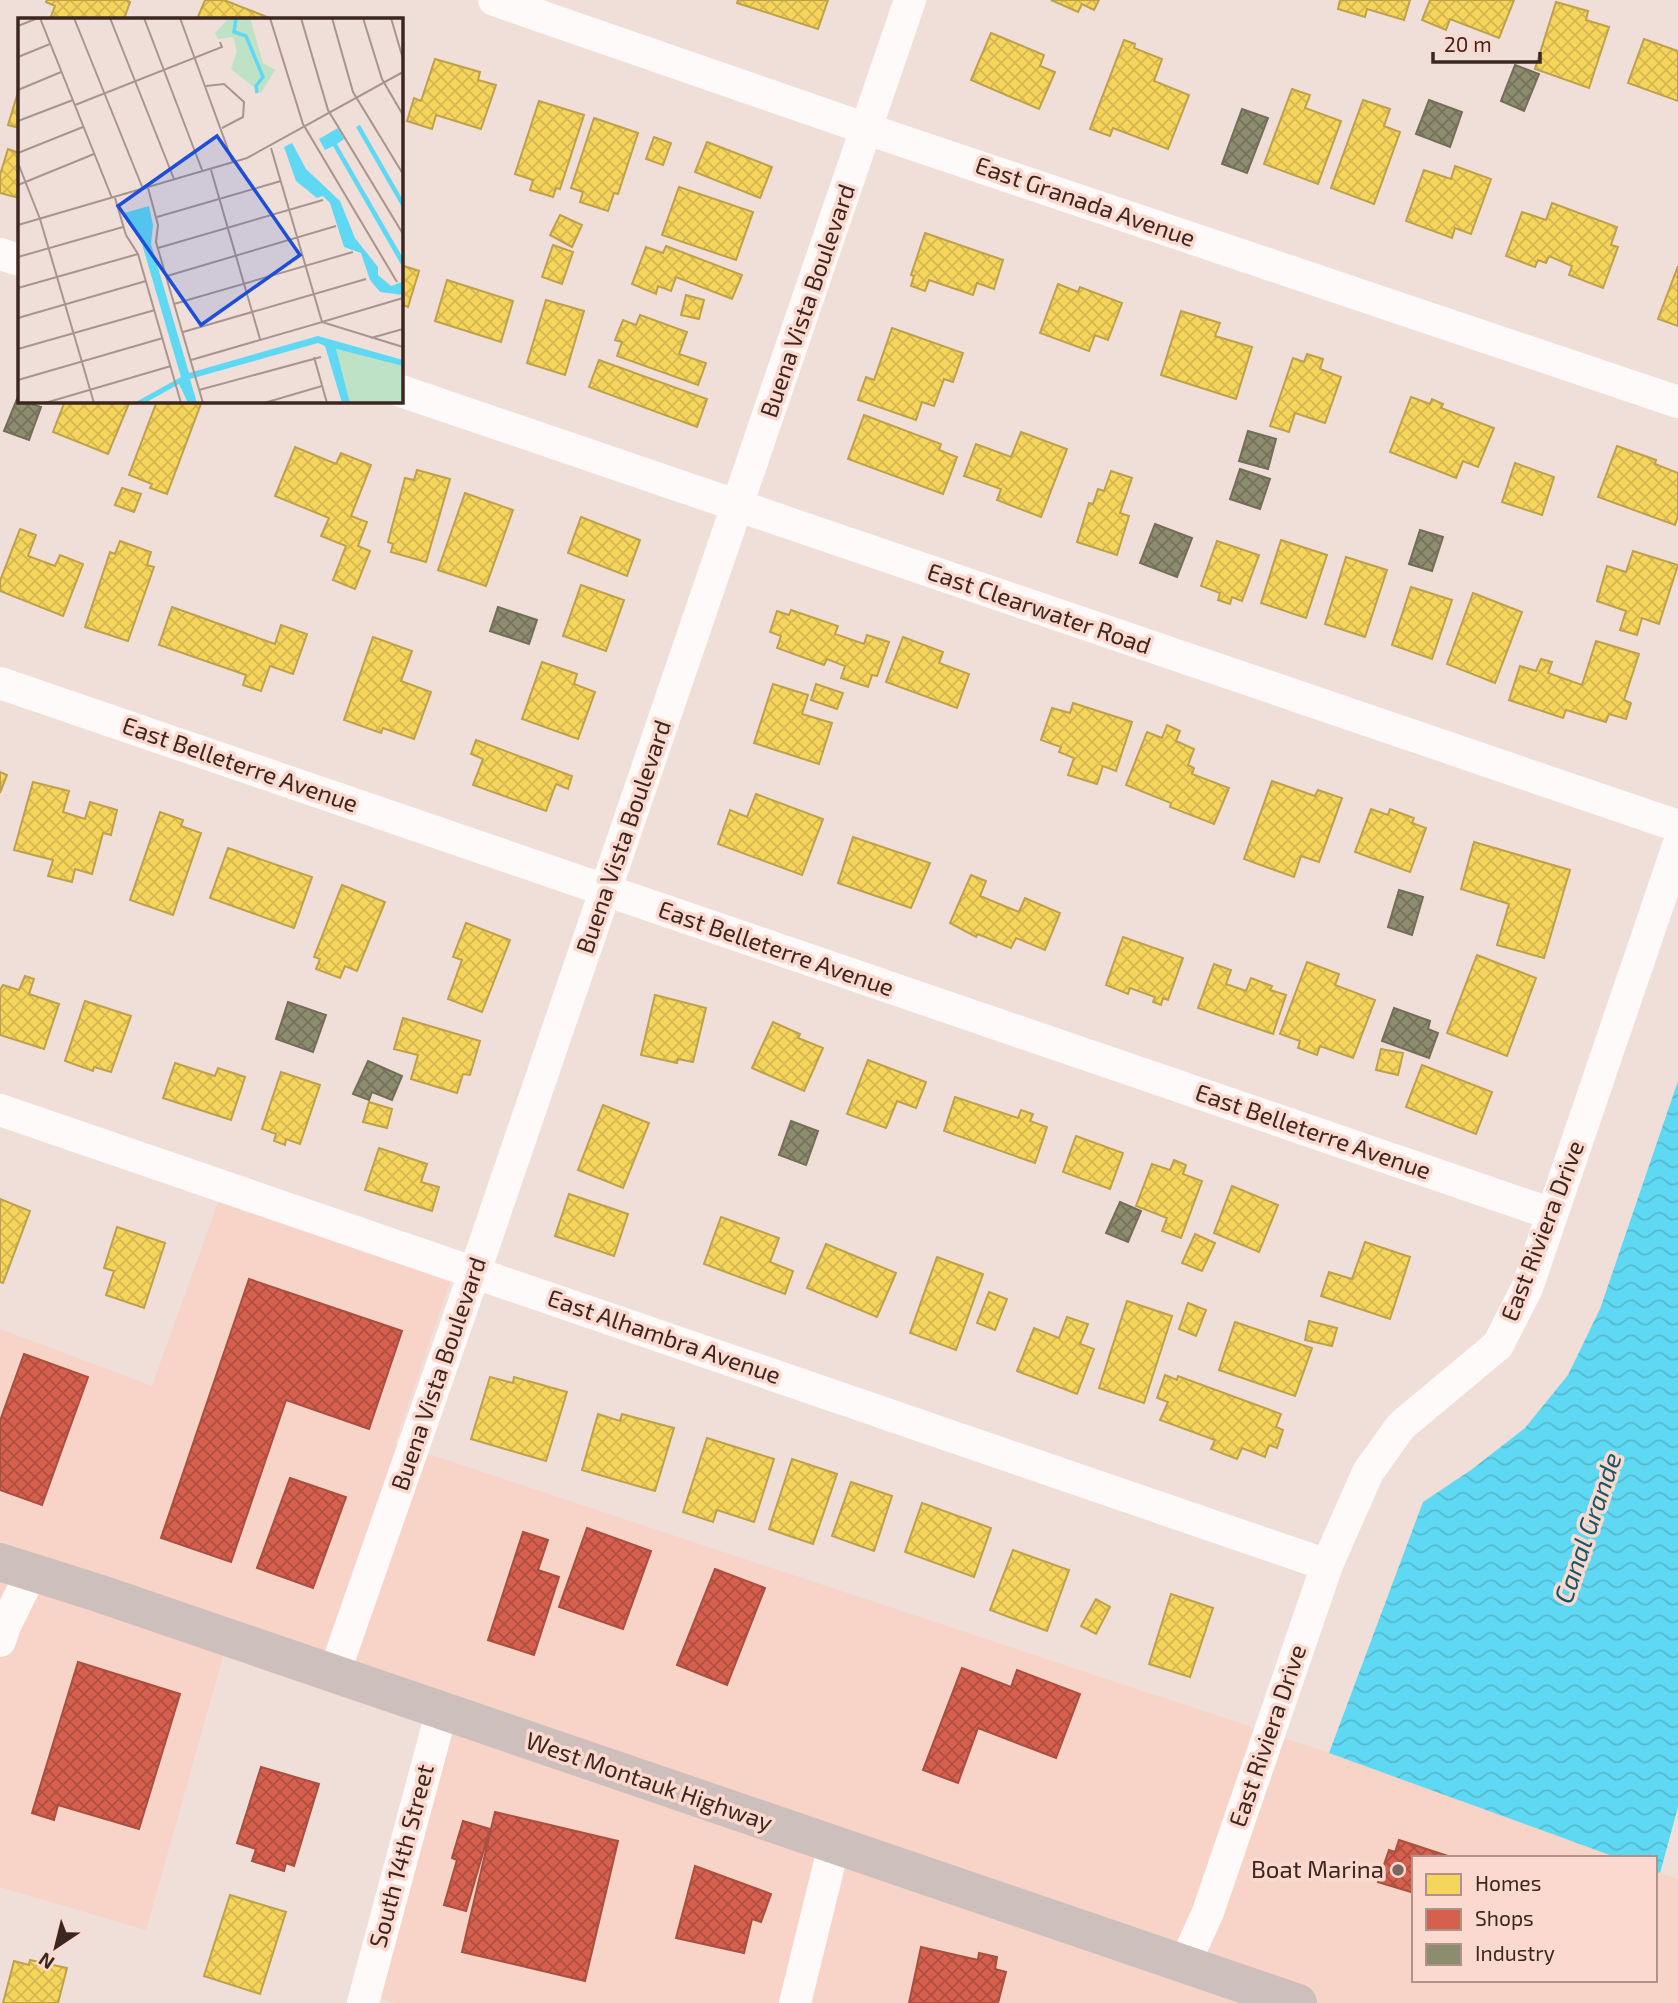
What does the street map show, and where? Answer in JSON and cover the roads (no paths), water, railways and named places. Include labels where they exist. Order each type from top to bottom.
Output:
[{"type":"main road","name":"West Montauk Highway","points":[[16,1567],[1185,1963],[1255,1996],[1298,2003]]},
{"type":"street","name":"East Granada Avenue","points":[[494,0],[867,129],[1678,402]]},
{"type":"street","name":"Buena Vista Boulevard","points":[[334,1674],[738,507],[910,0]]},
{"type":"street","points":[[0,254],[18,260]]},
{"type":"street","name":"East Clearwater Road","points":[[402,391],[1678,826]]},
{"type":"street","name":"East Belleterre Avenue","points":[[0,683],[1552,1214]]},
{"type":"street","name":"East Riviera Drive","points":[[1185,1963],[1208,1912],[1327,1565],[1368,1472],[1401,1426],[1498,1345],[1527,1288],[1678,846]]},
{"type":"street","name":"East Alhambra Avenue","points":[[0,1110],[1327,1565]]},
{"type":"street","points":[[0,1641],[16,1567]]},
{"type":"street","name":"South 14th Street","points":[[363,2003],[442,1710]]},
{"type":"street","points":[[795,2003],[834,1846]]},
{"type":"water","name":"Canal Grande","points":[[1678,1081],[1678,1807],[1660,1873],[1657,1872],[1657,1856],[1612,1856],[1329,1753],[1423,1502],[1471,1470],[1525,1428],[1568,1375],[1600,1309]]},
{"type":"place","name":"Boat Marina","points":[[1398,1870]]}]
